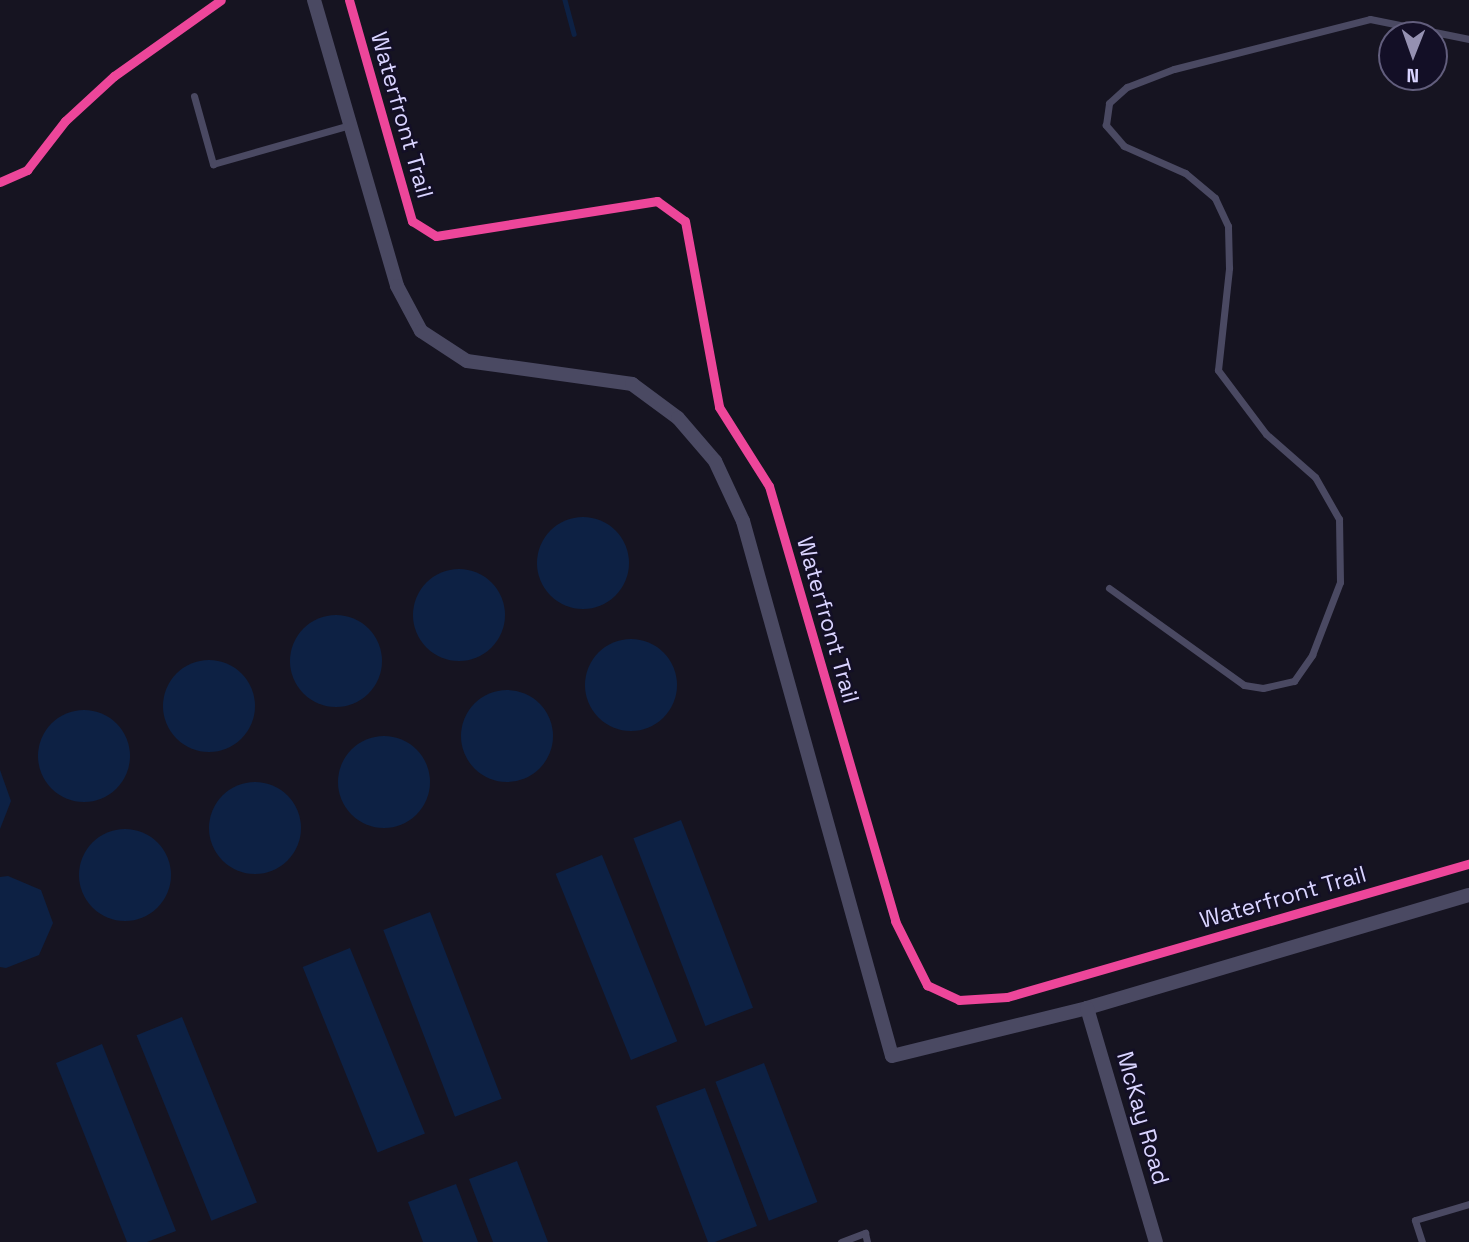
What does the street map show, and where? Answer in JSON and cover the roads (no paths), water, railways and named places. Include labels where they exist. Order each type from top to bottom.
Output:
[{"type":"street","points":[[314,0],[397,286],[421,331],[467,361],[632,384],[678,418],[715,461],[743,521],[892,1056],[1087,1007],[1469,895]]},
{"type":"street","name":"McKay Road","points":[[1087,1007],[1156,1242]]},
{"type":"lane","points":[[1109,588],[1244,685],[1263,688],[1294,681],[1306,663],[1340,582],[1339,519],[1321,488],[1258,425],[1218,370],[1229,268],[1228,226],[1215,198],[1185,173],[1124,146],[1106,125],[1109,103],[1127,87],[1174,69],[1370,19],[1469,39]]},
{"type":"lane","points":[[194,96],[213,164],[350,125]]},
{"type":"lane","points":[[1422,1242],[1415,1220],[1469,1204]]},
{"type":"lane","points":[[841,1242],[865,1233],[867,1242]]},
{"type":"water","points":[[583,517],[600,521],[615,531],[625,546],[629,563],[625,580],[615,595],[600,605],[583,609],[566,605],[551,595],[541,580],[537,563],[541,546],[551,531],[566,521]]},
{"type":"water","points":[[459,569],[477,573],[491,583],[501,597],[505,615],[501,633],[491,647],[477,657],[459,661],[441,657],[427,647],[417,633],[413,615],[417,597],[427,583],[441,573]]},
{"type":"water","points":[[336,615],[353,619],[368,629],[378,644],[382,661],[378,678],[368,693],[353,703],[336,707],[319,703],[304,693],[294,678],[290,661],[294,644],[304,629],[319,619]]},
{"type":"water","points":[[631,639],[649,643],[663,653],[673,667],[677,685],[673,703],[663,717],[649,727],[631,731],[613,727],[599,717],[589,703],[585,685],[589,667],[599,653],[613,643]]},
{"type":"water","points":[[209,660],[226,664],[241,674],[251,689],[255,706],[251,723],[241,738],[226,748],[209,752],[192,748],[177,738],[167,723],[163,706],[167,689],[177,674],[192,664]]},
{"type":"water","points":[[507,690],[524,694],[539,704],[549,719],[553,736],[549,753],[539,768],[524,778],[507,782],[490,778],[475,768],[465,753],[461,736],[465,719],[475,704],[490,694]]},
{"type":"water","points":[[84,710],[101,714],[116,724],[126,739],[130,756],[126,773],[116,788],[101,798],[84,802],[67,798],[52,788],[42,773],[38,756],[42,739],[52,724],[67,714]]},
{"type":"water","points":[[384,736],[401,740],[416,750],[426,765],[430,782],[426,799],[416,814],[401,824],[384,828],[367,824],[352,814],[342,799],[338,782],[342,765],[352,750],[367,740]]},
{"type":"water","points":[[0,770],[11,801],[0,829]]},
{"type":"water","points":[[255,782],[272,786],[287,796],[297,811],[301,828],[297,845],[287,860],[272,870],[255,874],[238,870],[223,860],[213,845],[209,828],[213,811],[223,796],[238,786]]},
{"type":"water","points":[[681,820],[753,1008],[705,1026],[633,838]]},
{"type":"water","points":[[125,829],[142,833],[157,843],[167,858],[171,875],[167,892],[157,907],[142,917],[125,921],[108,917],[93,907],[83,892],[79,875],[83,858],[93,843],[108,833]]},
{"type":"water","points":[[602,855],[677,1041],[631,1060],[556,874]]},
{"type":"water","points":[[8,876],[41,890],[53,923],[39,955],[6,968],[0,967],[0,877]]},
{"type":"water","points":[[430,912],[502,1099],[455,1117],[383,930]]},
{"type":"water","points":[[350,948],[425,1133],[378,1153],[303,967]]},
{"type":"water","points":[[182,1017],[257,1202],[211,1221],[137,1035]]},
{"type":"water","points":[[102,1044],[176,1231],[147,1242],[127,1242],[56,1063]]},
{"type":"water","points":[[764,1063],[817,1202],[769,1221],[715,1082]]},
{"type":"water","points":[[705,1088],[757,1226],[715,1242],[708,1242],[656,1106]]},
{"type":"water","points":[[517,1161],[548,1242],[493,1242],[469,1179]]},
{"type":"water","points":[[456,1184],[478,1242],[423,1242],[408,1202]]},
{"type":"waterway","points":[[565,0],[574,34]]}]
